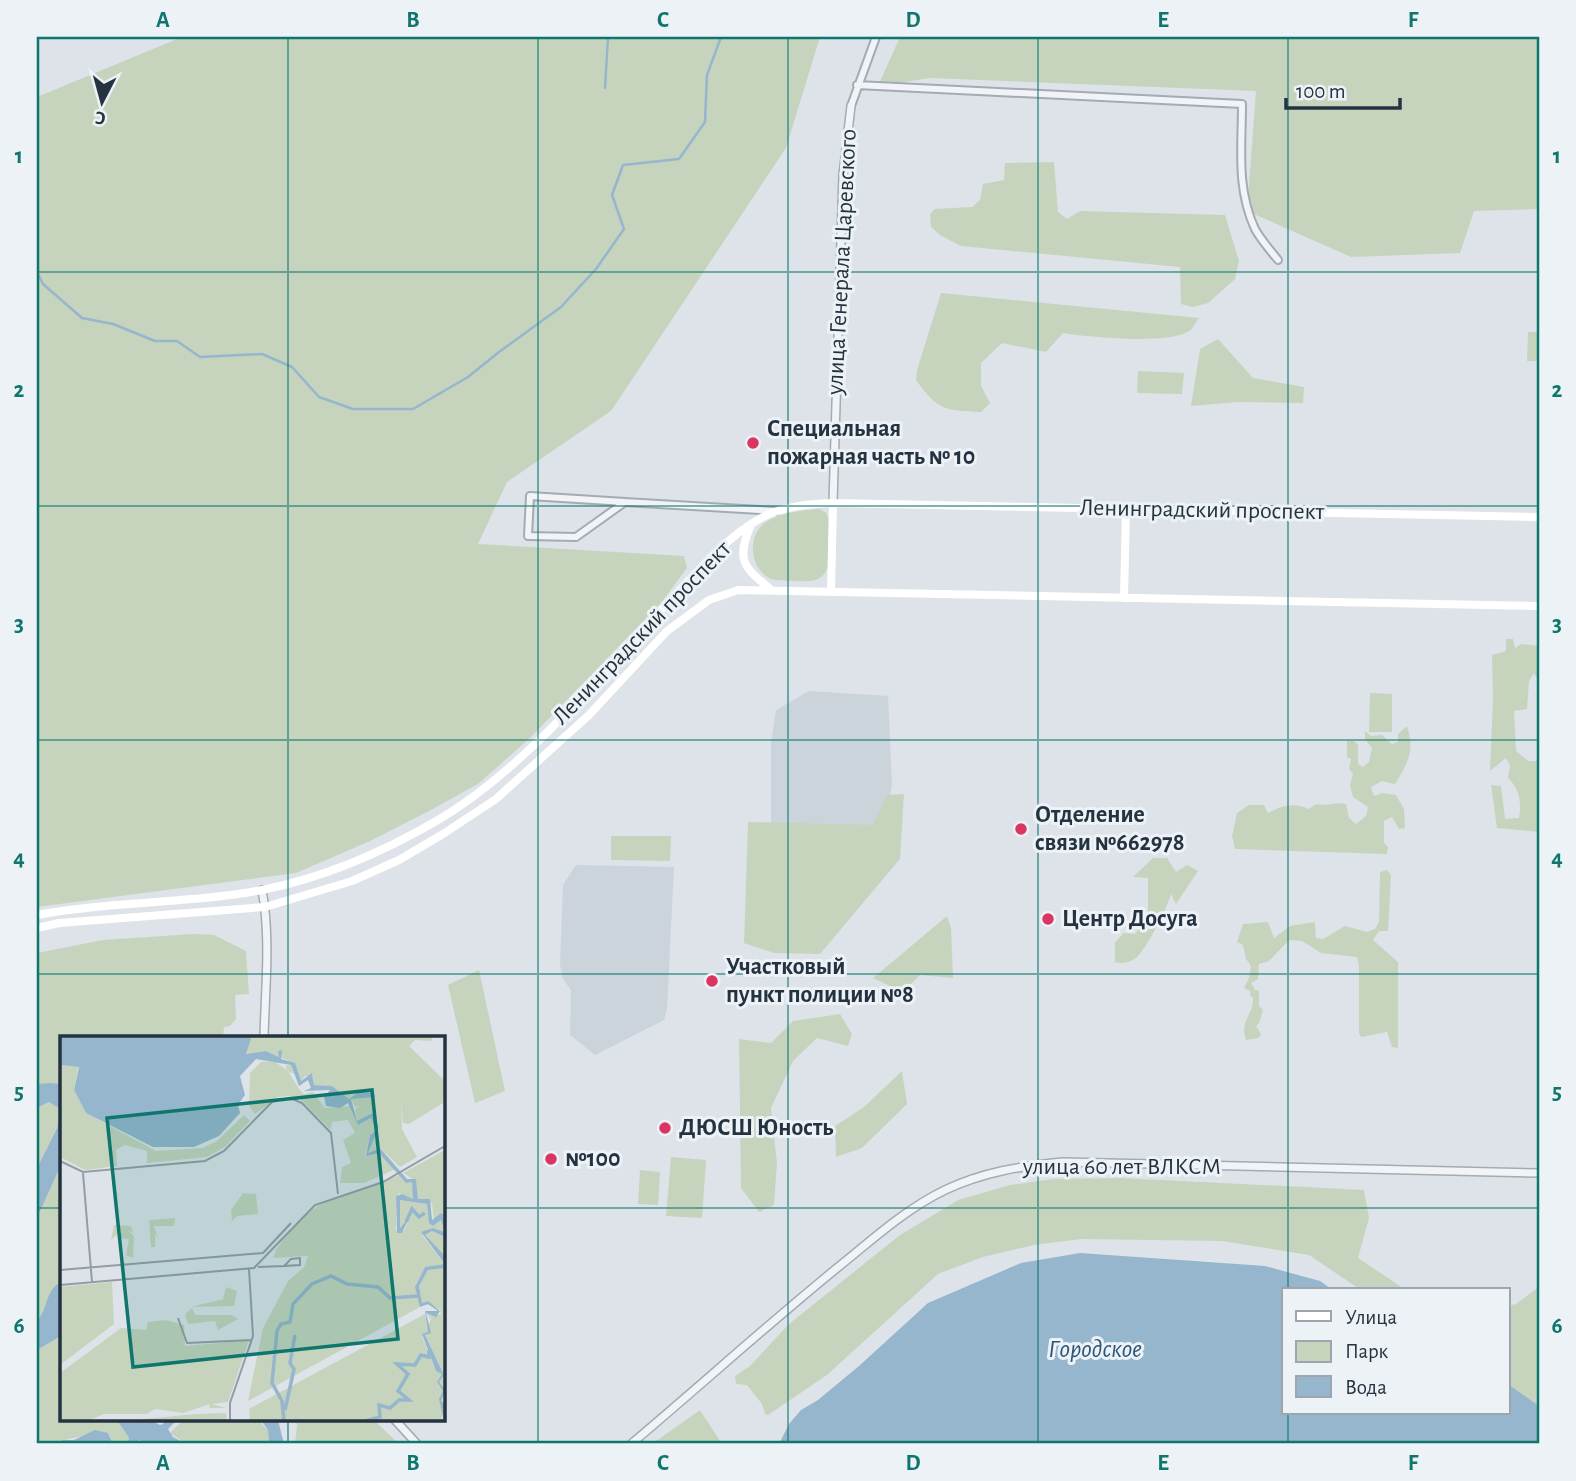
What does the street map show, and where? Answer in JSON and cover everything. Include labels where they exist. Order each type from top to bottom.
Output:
[{"type":"main road","name":"Ленинградский проспект","points":[[37,915],[88,907],[212,897],[262,890],[327,871],[360,858],[437,821],[506,771],[576,702],[716,552],[763,517],[779,511],[803,505],[833,503],[1539,517]]},
{"type":"main road","points":[[831,591],[833,503]]},
{"type":"main road","points":[[1124,598],[1126,509]]},
{"type":"main road","points":[[751,525],[742,548],[744,561],[749,571],[769,589]]},
{"type":"main road","name":"Ленинградский проспект","points":[[37,928],[60,923],[265,907],[352,881],[399,860],[496,799],[589,715],[667,631],[709,600],[738,590],[1539,606]]},
{"type":"street","points":[[850,106],[876,37]]},
{"type":"street","points":[[858,85],[1242,104],[1240,168],[1244,199],[1256,231],[1278,260]]},
{"type":"street","name":"улица Генерала Царевского","points":[[833,503],[843,175],[850,106]]},
{"type":"street","points":[[625,502],[576,537],[528,536],[530,496],[779,511]]},
{"type":"street","points":[[262,890],[265,907],[264,1036]]},
{"type":"street","name":"улица 60 лет ВЛКСМ","points":[[631,1444],[908,1211],[945,1190],[982,1175],[1022,1166],[1075,1163],[1539,1173]]},
{"type":"street","points":[[398,1422],[418,1444]]},
{"type":"shaded area","points":[[809,691],[888,696],[892,784],[879,865],[771,834],[771,743],[776,710]]},
{"type":"shaded area","points":[[576,865],[674,867],[667,1009],[664,1020],[595,1055],[570,1035],[571,990],[563,979],[560,965],[563,885]]},
{"type":"green space","points":[[182,37],[820,37],[786,148],[611,411],[507,482],[478,544],[684,556],[687,568],[661,603],[531,737],[478,784],[370,841],[296,873],[37,907],[37,97]]},
{"type":"green space","points":[[900,37],[1539,37],[1539,209],[1474,211],[1460,253],[1351,257],[1247,211],[1256,91],[930,78],[878,86]]},
{"type":"green space","points":[[1054,162],[1058,212],[1067,219],[1080,211],[1225,215],[1239,261],[1235,279],[1208,303],[1193,307],[1181,304],[1180,267],[961,246],[931,227],[930,215],[934,209],[972,207],[980,200],[983,184],[1004,180],[1005,163]]},
{"type":"green space","points":[[941,293],[1199,318],[1189,331],[1164,338],[1128,339],[1063,333],[1046,352],[1002,343],[981,363],[981,386],[990,403],[981,412],[959,411],[943,407],[930,398],[916,380]]},
{"type":"green space","points":[[1528,332],[1539,332],[1539,361],[1527,361]]},
{"type":"green space","points":[[1218,339],[1253,378],[1304,387],[1303,403],[1238,402],[1191,406],[1200,349]]},
{"type":"green space","points":[[1138,371],[1184,373],[1182,394],[1137,393]]},
{"type":"green space","points":[[819,509],[826,513],[829,520],[828,567],[824,575],[810,581],[785,581],[769,578],[762,573],[754,559],[753,550],[753,542],[760,527],[784,514]]},
{"type":"green space","points":[[1506,639],[1513,639],[1515,648],[1521,644],[1539,646],[1539,682],[1534,673],[1529,681],[1527,709],[1514,711],[1516,751],[1528,761],[1539,761],[1539,832],[1497,828],[1491,785],[1501,786],[1505,819],[1519,818],[1520,812],[1517,791],[1508,778],[1510,766],[1506,758],[1490,771],[1492,655],[1506,651]]},
{"type":"green space","points":[[1370,693],[1392,694],[1392,732],[1369,732]]},
{"type":"green space","points":[[1407,726],[1410,750],[1400,777],[1395,784],[1382,781],[1371,787],[1374,796],[1382,793],[1396,795],[1404,809],[1405,828],[1399,829],[1392,817],[1384,821],[1387,854],[1235,849],[1232,836],[1237,813],[1249,805],[1264,805],[1268,813],[1288,806],[1308,809],[1317,804],[1342,803],[1346,804],[1349,818],[1356,824],[1366,816],[1368,807],[1353,797],[1350,785],[1353,774],[1349,769],[1351,759],[1347,757],[1347,741],[1354,741],[1358,745],[1358,764],[1363,767],[1369,762],[1372,748],[1365,739],[1365,731],[1371,736],[1382,735],[1392,744],[1398,742],[1398,734]]},
{"type":"green space","points":[[904,794],[900,859],[820,954],[774,953],[744,943],[748,822],[873,825],[887,795]]},
{"type":"green space","points":[[611,836],[671,836],[670,861],[611,860]]},
{"type":"green space","points":[[1153,858],[1167,858],[1176,872],[1187,865],[1198,871],[1176,904],[1171,894],[1156,928],[1140,954],[1128,962],[1115,962],[1115,942],[1124,933],[1135,934],[1148,916],[1148,878],[1133,877]]},
{"type":"green space","points":[[1387,870],[1391,875],[1388,931],[1379,931],[1373,940],[1398,962],[1398,1048],[1392,1047],[1387,1032],[1361,1037],[1359,1033],[1357,957],[1321,953],[1302,941],[1289,940],[1269,961],[1259,964],[1258,979],[1251,983],[1255,990],[1259,991],[1259,1006],[1263,1010],[1256,1026],[1261,1034],[1259,1038],[1246,1040],[1244,1027],[1253,997],[1250,996],[1250,991],[1244,988],[1251,966],[1246,959],[1243,945],[1237,942],[1243,924],[1268,922],[1274,938],[1290,926],[1315,922],[1316,938],[1323,939],[1345,926],[1367,932],[1375,929],[1379,922],[1380,872]]},
{"type":"green space","points":[[947,916],[951,928],[953,978],[920,975],[903,992],[873,978]]},
{"type":"green space","points":[[214,935],[246,951],[249,994],[235,995],[236,1019],[230,1026],[224,1027],[223,1036],[60,1036],[60,1084],[37,1084],[37,953],[103,940]]},
{"type":"green space","points":[[479,970],[505,1091],[475,1103],[448,985]]},
{"type":"green space","points":[[840,1014],[852,1034],[848,1046],[817,1038],[793,1061],[771,1108],[777,1163],[774,1205],[759,1212],[741,1188],[739,1039],[771,1043],[793,1021]]},
{"type":"green space","points":[[902,1071],[907,1104],[862,1148],[836,1157],[835,1126],[864,1107]]},
{"type":"green space","points":[[49,1102],[60,1109],[57,1127],[37,1168],[37,1108]]},
{"type":"green space","points":[[671,1157],[706,1160],[702,1218],[666,1216]]},
{"type":"green space","points":[[60,1167],[60,1283],[49,1295],[37,1321],[37,1218]]},
{"type":"green space","points":[[640,1170],[660,1172],[658,1205],[638,1204]]},
{"type":"green space","points":[[1121,1178],[1364,1190],[1369,1218],[1358,1258],[1403,1288],[1358,1288],[1309,1255],[1222,1241],[1081,1239],[1034,1245],[983,1257],[938,1274],[827,1375],[768,1415],[747,1385],[736,1384],[735,1376],[750,1366],[789,1324],[900,1235],[958,1200],[1010,1185],[1053,1179]]},
{"type":"green space","points":[[1539,1287],[1539,1406],[1510,1385],[1510,1306]]},
{"type":"green space","points":[[60,1337],[60,1422],[118,1422],[129,1438],[127,1444],[113,1444],[108,1433],[74,1438],[56,1444],[37,1444],[37,1350]]},
{"type":"green space","points":[[700,1410],[722,1444],[652,1444]]},
{"type":"green space","points":[[181,1422],[260,1422],[268,1430],[269,1444],[186,1444],[170,1433]]},
{"type":"green space","points":[[296,1422],[376,1422],[399,1444],[295,1444]]},
{"type":"water","points":[[37,1084],[60,1084],[60,1109],[49,1102],[37,1108]]},
{"type":"water","points":[[60,1109],[60,1167],[37,1218],[37,1168],[57,1128]]},
{"type":"water","name":"Городское","points":[[1080,1253],[1265,1266],[1320,1281],[1330,1288],[1282,1288],[1282,1414],[1510,1414],[1510,1385],[1539,1406],[1539,1444],[779,1444],[789,1424],[801,1410],[818,1400],[859,1366],[928,1303],[1021,1263]]},
{"type":"water","points":[[60,1283],[60,1337],[37,1350],[37,1321],[56,1285]]},
{"type":"water","points":[[118,1422],[154,1422],[160,1425],[164,1422],[175,1422],[168,1429],[173,1437],[186,1444],[147,1444],[139,1440],[136,1444],[127,1444],[129,1438]]},
{"type":"water","points":[[262,1422],[278,1422],[284,1444],[269,1444],[268,1430]]},
{"type":"water","points":[[95,1430],[108,1433],[113,1444],[56,1444],[63,1440],[74,1440]]},
{"type":"waterway","points":[[605,88],[608,37]]},
{"type":"waterway","points":[[37,272],[43,284],[82,318],[113,324],[155,341],[177,341],[200,357],[262,354],[292,367],[319,397],[353,409],[413,409],[468,377],[561,307],[596,269],[624,229],[612,195],[623,165],[679,159],[705,122],[707,75],[721,37]]},
{"type":"place","name":"Специальная пожарная часть № 10","points":[[753,443]]},
{"type":"place","name":"Отделение связи №662978","points":[[1021,829]]},
{"type":"place","name":"Центр Досуга","points":[[1048,919]]},
{"type":"place","name":"Участковый пункт полиции №8","points":[[712,981]]},
{"type":"place","name":"ДЮСШ Юность","points":[[665,1128]]},
{"type":"place","name":"№100","points":[[551,1159]]}]
